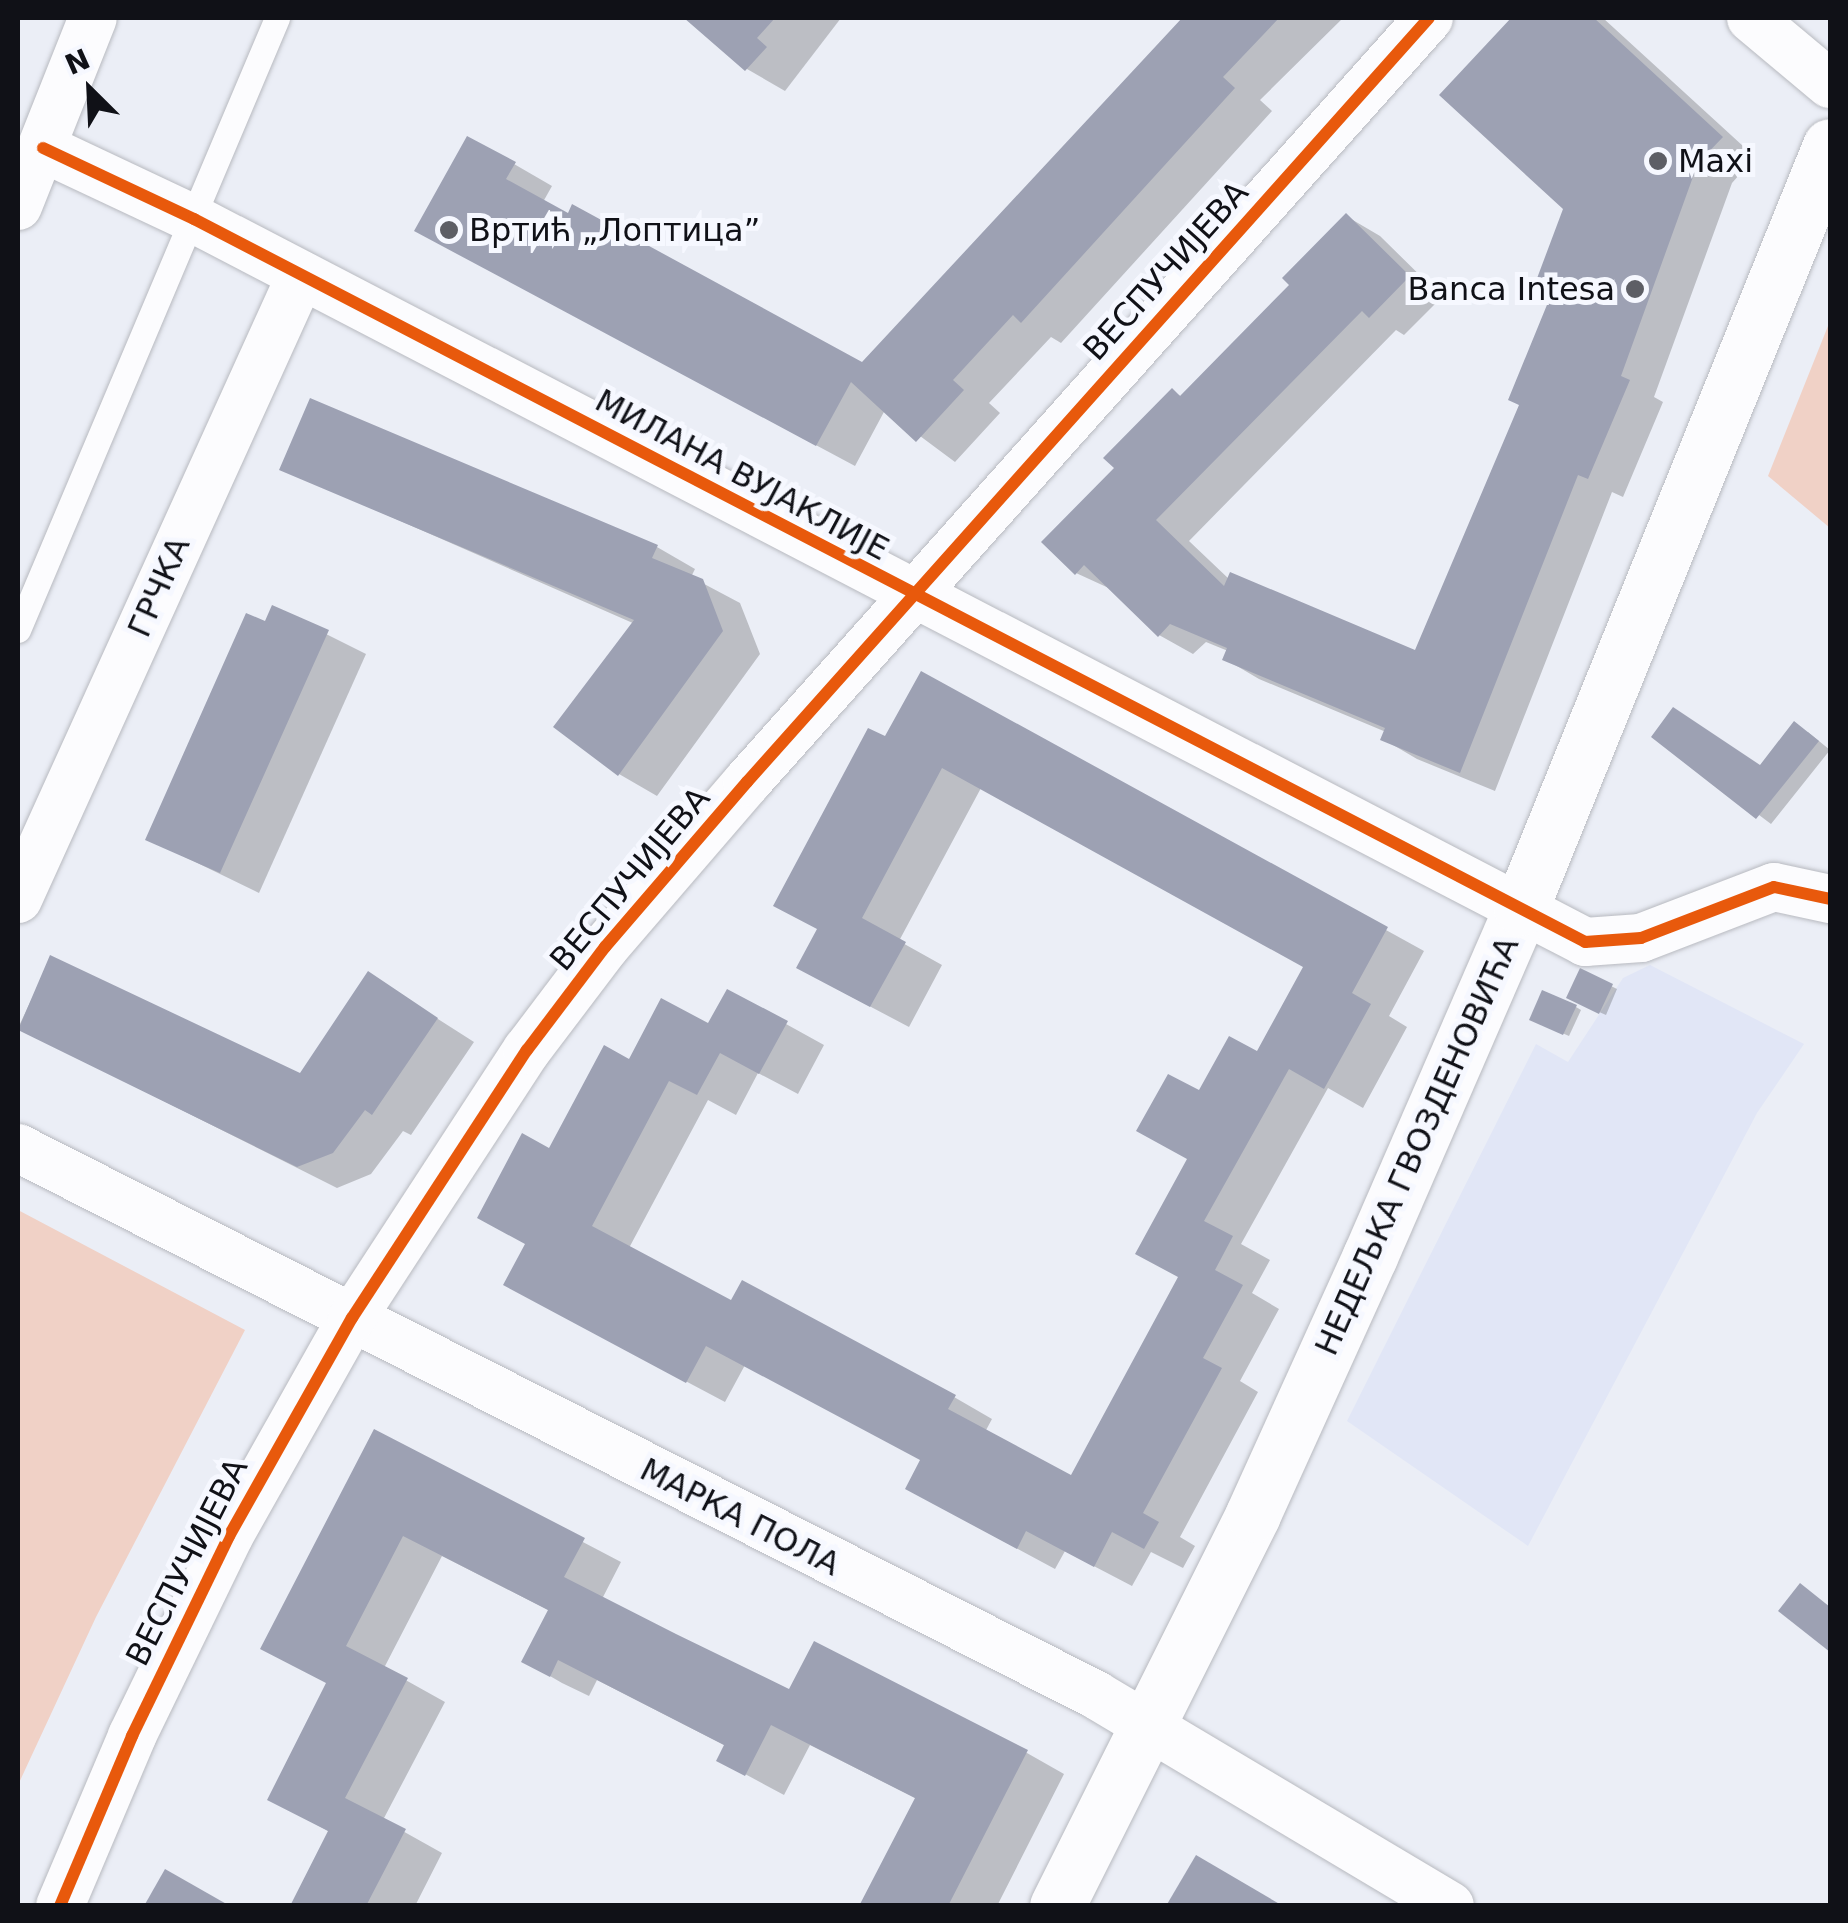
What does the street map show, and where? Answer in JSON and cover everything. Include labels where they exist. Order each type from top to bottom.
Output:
[{"type":"main road","name":"НЕДЕЉКА ГВОЗДЕНОВИЋА","points":[[1057,1906],[1151,1724],[1304,1404],[1521,908],[1830,146]]},
{"type":"street","points":[[18,206],[92,18]]},
{"type":"street","name":"ВЕСПУЧИЈЕВА","points":[[60,1906],[181,1628],[352,1318],[450,1160],[604,947],[1429,18]]},
{"type":"street","points":[[1751,18],[1830,84]]},
{"type":"street","name":"МИЛАНА ВУЈАКЛИЈЕ","points":[[43,148],[194,219],[1585,942],[1609,944],[1641,938],[1758,890],[1790,888],[1830,899]]},
{"type":"street","name":"ГРЧКА","points":[[18,900],[301,275]]},
{"type":"street","name":"МАРКА ПОЛА","points":[[18,1148],[1151,1724],[1450,1906]]},
{"type":"lane","points":[[18,630],[277,18]]},
{"type":"shaded area","points":[[1830,321],[1830,528],[1768,476]]},
{"type":"shaded area","points":[[1650,965],[1804,1044],[1757,1113],[1528,1546],[1347,1421],[1536,1044],[1568,1062],[1623,978]]},
{"type":"shaded area","points":[[18,1210],[245,1330],[96,1617],[18,1785]]},
{"type":"building","points":[[684,18],[775,18],[757,38],[767,47],[745,71]]},
{"type":"building","points":[[1182,18],[1279,18],[1223,77],[1235,88],[1021,323],[1013,315],[953,380],[964,390],[916,442],[851,382],[816,446],[414,231],[467,136],[516,162],[506,179],[568,213],[572,204],[862,362]]},
{"type":"building","points":[[1511,18],[1594,18],[1723,137],[1698,163],[1621,376],[1630,380],[1588,479],[1578,475],[1460,773],[1380,740],[1385,728],[1222,660],[1227,648],[1170,624],[1158,637],[1084,565],[1075,575],[1041,542],[1114,468],[1103,458],[1172,388],[1180,396],[1289,285],[1282,278],[1346,213],[1410,276],[1369,318],[1362,311],[1156,520],[1224,586],[1230,572],[1415,650],[1519,405],[1508,400],[1551,295],[1533,289],[1563,209],[1439,95]]},
{"type":"building","points":[[310,398],[658,545],[652,558],[703,579],[723,631],[618,776],[553,727],[634,620],[279,470]]},
{"type":"building","points":[[272,605],[329,630],[220,873],[145,840],[246,613],[265,621]]},
{"type":"building","points":[[921,671],[1388,927],[1352,993],[1371,1004],[1324,1089],[1289,1069],[1204,1221],[1233,1236],[1215,1270],[1243,1285],[1203,1358],[1222,1368],[1143,1513],[1159,1522],[1144,1549],[1112,1532],[1094,1567],[1026,1531],[1017,1549],[905,1489],[920,1460],[706,1346],[686,1383],[503,1285],[525,1244],[477,1218],[522,1133],[549,1148],[604,1045],[629,1059],[661,998],[708,1023],[727,989],[788,1021],[759,1074],[720,1053],[697,1095],[669,1081],[592,1226],[731,1300],[742,1280],[956,1395],[948,1409],[1071,1475],[1178,1277],[1135,1254],[1187,1159],[1136,1131],[1168,1074],[1199,1090],[1229,1036],[1257,1051],[1303,967],[942,768],[862,918],[906,942],[870,1007],[796,968],[817,929],[773,906],[868,728],[885,736]]},
{"type":"building","points":[[1673,707],[1760,765],[1794,721],[1819,741],[1756,819],[1651,737]]},
{"type":"building","points":[[50,955],[300,1073],[368,971],[438,1018],[372,1115],[365,1110],[333,1153],[297,1167],[18,1030]]},
{"type":"building","points":[[1580,968],[1613,984],[1599,1014],[1566,998]]},
{"type":"building","points":[[1542,990],[1577,1005],[1563,1035],[1529,1020]]},
{"type":"building","points":[[374,1429],[585,1538],[564,1577],[676,1634],[789,1689],[814,1641],[1028,1750],[948,1906],[859,1906],[915,1798],[771,1725],[745,1776],[716,1761],[724,1745],[558,1660],[550,1677],[521,1662],[548,1610],[403,1536],[346,1646],[408,1678],[345,1798],[406,1829],[366,1906],[290,1906],[328,1831],[267,1800],[326,1683],[260,1649]]},
{"type":"building","points":[[1800,1583],[1830,1607],[1830,1652],[1778,1611]]},
{"type":"building","points":[[1196,1855],[1283,1906],[1166,1906]]},
{"type":"building","points":[[165,1869],[230,1906],[144,1906]]},
{"type":"cycle path","points":[[60,1906],[132,1736],[229,1536],[352,1318],[527,1050],[605,947],[747,782],[1429,18]]},
{"type":"cycle path","points":[[43,148],[194,219],[1585,942],[1641,938],[1774,887],[1830,899]]},
{"type":"place","name":"Maxi","points":[[1658,161]]},
{"type":"place","name":"Вртић „Лоптица”","points":[[449,230]]},
{"type":"place","name":"Banca Intesa","points":[[1635,289]]}]
